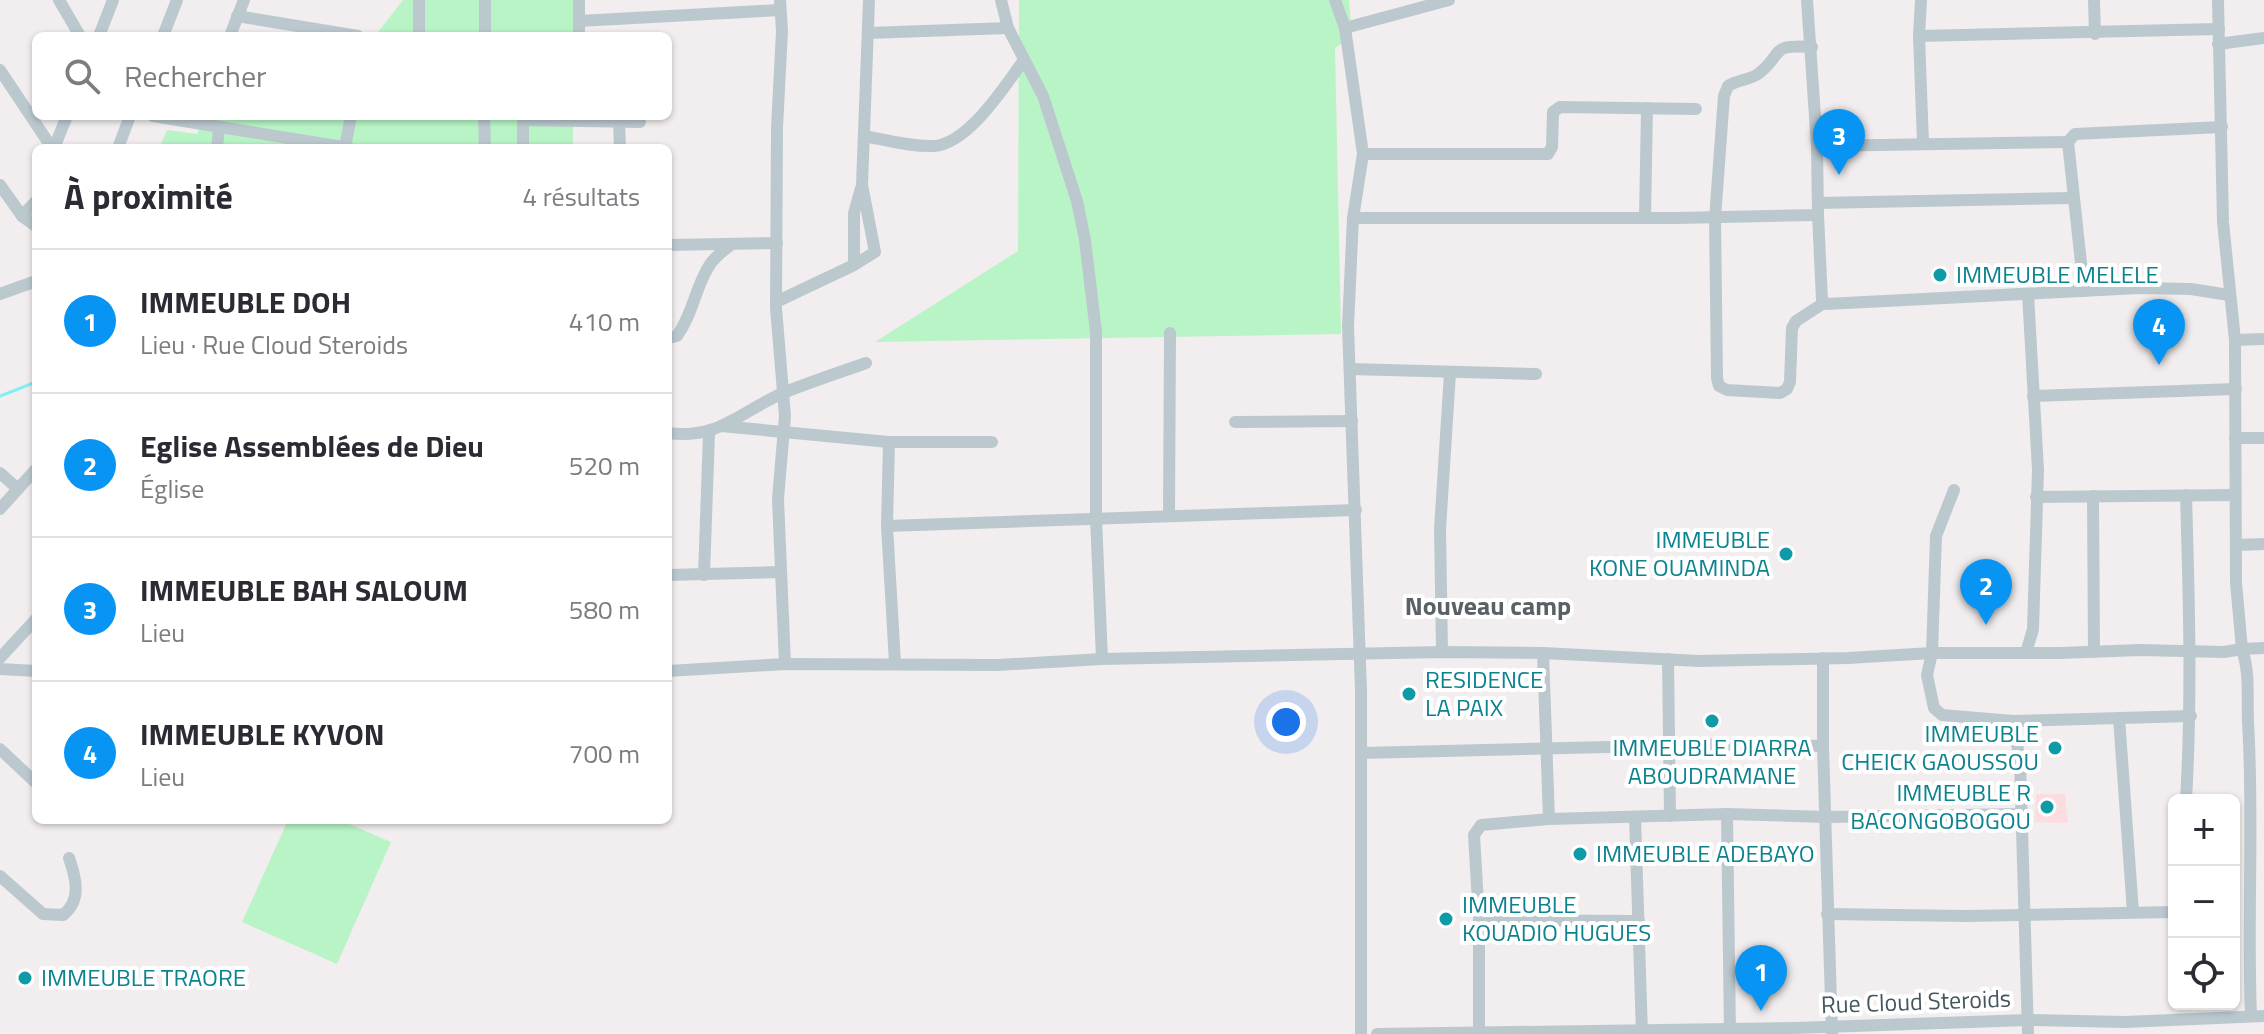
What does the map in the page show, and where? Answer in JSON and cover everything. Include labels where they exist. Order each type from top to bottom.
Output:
[{"type":"street","points":[[59,0],[78,32]]},
{"type":"street","points":[[101,32],[113,0]]},
{"type":"street","points":[[165,32],[177,0]]},
{"type":"street","points":[[231,32],[244,0]]},
{"type":"street","points":[[419,0],[419,32]]},
{"type":"street","points":[[485,0],[485,32]]},
{"type":"street","points":[[579,0],[579,32]]},
{"type":"street","points":[[854,265],[854,213],[862,185],[869,0]]},
{"type":"street","points":[[1001,0],[1008,28],[1043,96],[1077,201],[1085,240],[1096,332],[1096,518],[1102,659]]},
{"type":"street","points":[[1335,0],[1345,28],[1363,154],[1353,218],[1348,326],[1360,655],[1361,1034]]},
{"type":"street","points":[[1345,28],[1449,0]]},
{"type":"street","points":[[1807,0],[1824,303]]},
{"type":"street","points":[[1921,0],[1919,36],[1923,143]]},
{"type":"street","points":[[2094,0],[2095,34]]},
{"type":"street","points":[[2218,0],[2223,210],[2235,340],[2236,545],[2242,649],[2248,685],[2248,883],[2258,1016]]},
{"type":"street","points":[[579,21],[780,5],[776,302],[785,416],[778,499],[785,664]]},
{"type":"street","points":[[237,16],[334,32]]},
{"type":"street","points":[[868,33],[1008,28]]},
{"type":"street","points":[[1919,36],[2219,29]]},
{"type":"street","points":[[2218,44],[2264,38]]},
{"type":"street","points":[[1812,47],[1790,45],[1776,51],[1757,75],[1728,86],[1724,96],[1715,218],[1719,386],[1727,390],[1780,393],[1787,389],[1790,382],[1792,328],[1796,321],[1824,303],[2139,288],[2191,289],[2229,295]]},
{"type":"street","points":[[864,136],[916,145],[947,143],[961,135],[997,97],[1024,60]]},
{"type":"street","points":[[0,70],[32,117]]},
{"type":"street","points":[[1645,218],[1647,108]]},
{"type":"street","points":[[1363,154],[1548,154],[1552,147],[1555,109],[1696,109]]},
{"type":"street","points":[[34,120],[50,144]]},
{"type":"street","points":[[55,144],[65,120]]},
{"type":"street","points":[[120,144],[128,120]]},
{"type":"street","points":[[196,120],[219,128],[321,144]]},
{"type":"street","points":[[348,144],[350,120]]},
{"type":"street","points":[[484,120],[485,144]]},
{"type":"street","points":[[523,120],[523,144]]},
{"type":"street","points":[[598,120],[640,122]]},
{"type":"street","points":[[619,122],[620,144]]},
{"type":"street","points":[[2084,291],[2068,142],[2075,134],[2222,127]]},
{"type":"street","points":[[217,144],[219,128]]},
{"type":"street","points":[[1817,146],[2068,142]]},
{"type":"street","points":[[0,185],[22,216],[32,223]]},
{"type":"street","points":[[776,302],[854,265],[876,249],[862,185]]},
{"type":"street","points":[[1353,218],[1715,218],[1818,209],[2073,198]]},
{"type":"street","points":[[22,216],[32,205]]},
{"type":"street","points":[[672,245],[777,243]]},
{"type":"street","points":[[672,337],[677,336],[686,320],[700,281],[711,262],[732,244]]},
{"type":"street","points":[[0,294],[32,282]]},
{"type":"street","points":[[2026,653],[2033,629],[2036,497],[2028,294]]},
{"type":"street","points":[[1169,515],[1170,333]]},
{"type":"street","points":[[2235,340],[2264,339]]},
{"type":"street","points":[[715,430],[782,394],[866,363]]},
{"type":"street","points":[[1350,369],[1536,374]]},
{"type":"street","points":[[1442,652],[1440,529],[1450,373]]},
{"type":"street","points":[[2033,396],[2236,389]]},
{"type":"street","points":[[1235,422],[1352,421]]},
{"type":"street","points":[[704,575],[715,430]]},
{"type":"street","points":[[672,434],[689,436],[715,430],[783,431],[889,442],[992,442]]},
{"type":"street","points":[[2235,438],[2264,438]]},
{"type":"street","points":[[889,442],[887,526],[895,663]]},
{"type":"street","points":[[0,473],[18,489]]},
{"type":"street","points":[[0,509],[32,473]]},
{"type":"street","points":[[1954,490],[1938,526],[1934,544],[1932,653],[1927,675],[1934,708],[1942,715],[2013,721],[2191,716]]},
{"type":"street","points":[[2186,495],[2191,652],[2186,794]]},
{"type":"street","points":[[2036,497],[2235,495]]},
{"type":"street","points":[[2093,496],[2094,652]]},
{"type":"street","points":[[887,526],[1356,510]]},
{"type":"street","points":[[2236,545],[2264,544]]},
{"type":"street","points":[[672,575],[781,572]]},
{"type":"street","points":[[0,658],[32,623]]},
{"type":"street","points":[[672,671],[785,664],[997,665],[1102,659],[1442,652],[1668,659],[1883,657],[1932,653],[2224,652],[2264,648]]},
{"type":"street","points":[[1543,653],[1549,819]]},
{"type":"street","points":[[1823,658],[1832,1030]]},
{"type":"street","points":[[1668,659],[1670,816]]},
{"type":"street","points":[[0,669],[32,671]]},
{"type":"street","points":[[2119,718],[2133,912]]},
{"type":"street","points":[[2013,721],[2019,747],[2028,1027]]},
{"type":"street","points":[[1361,753],[1668,745],[1823,746]]},
{"type":"street","points":[[0,749],[32,779]]},
{"type":"street","points":[[2250,809],[2264,809]]},
{"type":"street","points":[[1479,1032],[1479,920],[1474,835],[1476,828],[1490,822],[1727,814],[1826,817],[2022,814]]},
{"type":"street","points":[[1727,814],[1730,1031]]},
{"type":"street","points":[[1635,817],[1642,1032]]},
{"type":"street","points":[[0,876],[43,914],[63,915],[76,898],[76,879],[69,858]]},
{"type":"street","points":[[1827,914],[2168,912]]},
{"type":"street","points":[[1479,920],[1639,921]]},
{"type":"street","points":[[2189,1010],[2189,1019]]},
{"type":"street","name":"Rue Cloud Steroids","points":[[1377,1034],[2125,1028],[2189,1019],[2258,1016]]},
{"type":"shaded area","name":"IMMEUBLE R BACONGOBOGOU","points":[[2036,794],[2065,794],[2068,823],[2035,822]]},
{"type":"green space","points":[[403,0],[573,0],[573,32],[378,32]]},
{"type":"green space","points":[[1019,0],[1349,0],[1352,36],[1335,48],[1341,334],[875,342],[1018,251]]},
{"type":"green space","points":[[202,120],[573,120],[573,144],[161,144],[167,130],[197,134]]},
{"type":"green space","points":[[286,824],[349,824],[391,842],[337,964],[242,922]]},
{"type":"waterway","points":[[0,396],[32,384]]},
{"type":"place","name":"IMMEUBLE BAH SALOUM","points":[[1839,175]]},
{"type":"place","name":"IMMEUBLE MELELE","points":[[1940,275]]},
{"type":"place","name":"IMMEUBLE KYVON","points":[[2159,365]]},
{"type":"place","name":"IMMEUBLE KONE OUAMINDA","points":[[1786,554]]},
{"type":"place","name":"Eglise Assemblées de Dieu","points":[[1986,625]]},
{"type":"place","name":"RESIDENCE LA PAIX","points":[[1409,694]]},
{"type":"place","name":"IMMEUBLE DIARRA ABOUDRAMANE","points":[[1712,721]]},
{"type":"place","name":"IMMEUBLE CHEICK GAOUSSOU","points":[[2055,748]]},
{"type":"place","name":"IMMEUBLE R BACONGOBOGOU","points":[[2047,807]]},
{"type":"place","name":"IMMEUBLE ADEBAYO","points":[[1580,854]]},
{"type":"place","name":"IMMEUBLE KOUADIO HUGUES","points":[[1446,919]]},
{"type":"place","name":"IMMEUBLE TRAORE","points":[[25,978]]},
{"type":"place","name":"IMMEUBLE DOH","points":[[1761,1011]]},
{"type":"district","name":"Nouveau camp","points":[[1488,606]]}]
